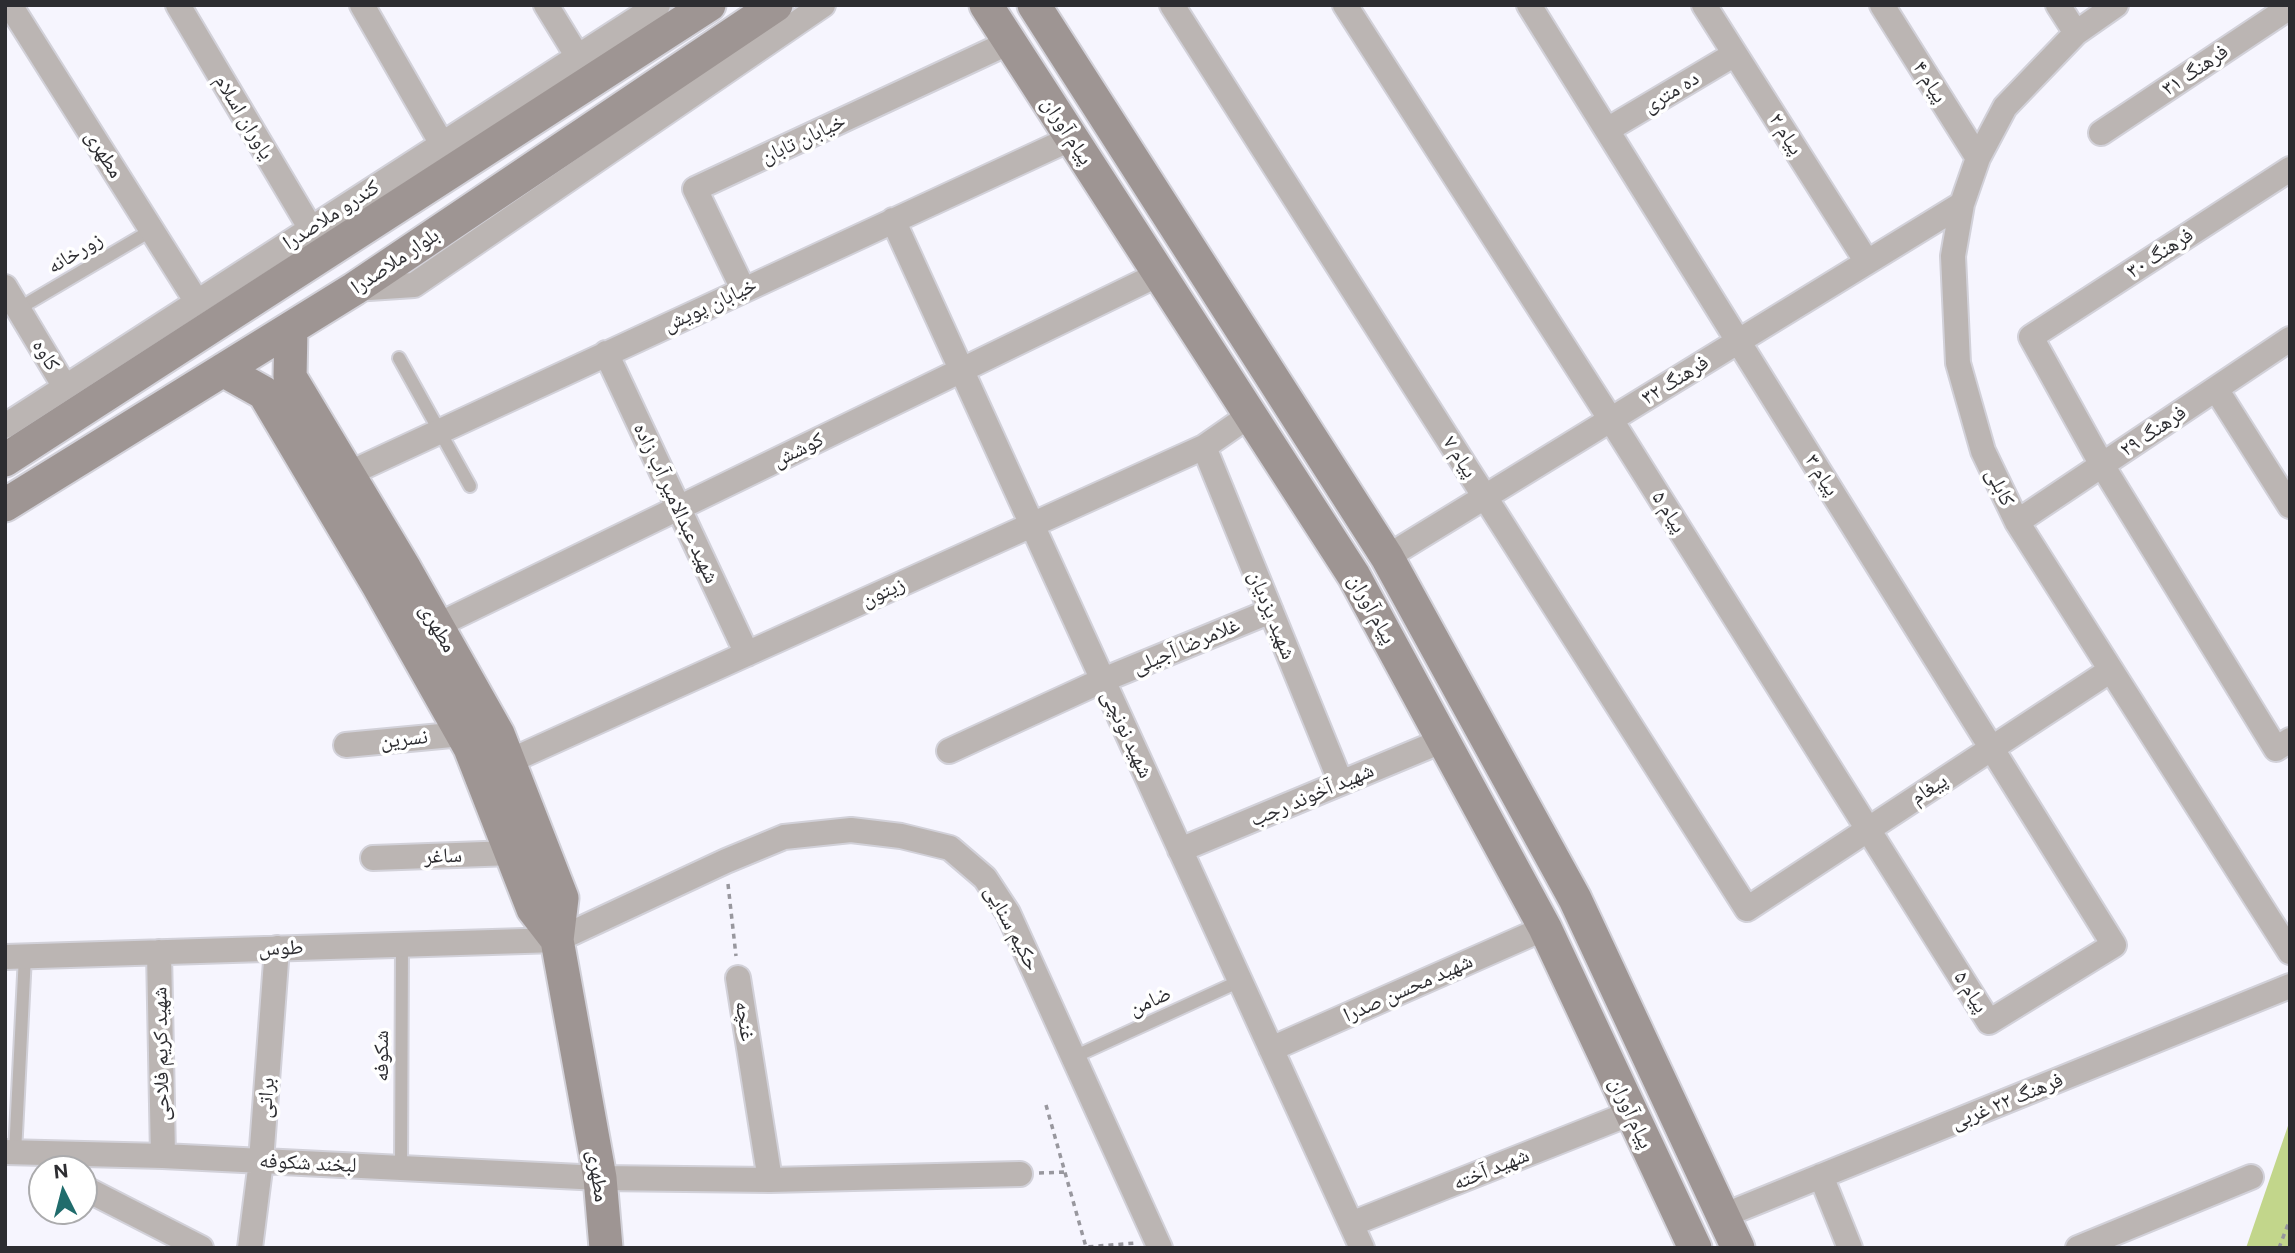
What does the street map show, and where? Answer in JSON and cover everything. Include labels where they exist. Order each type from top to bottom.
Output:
[{"type":"main road","name":"بلوار ملاصدرا","points":[[5,460],[709,5]]},
{"type":"main road","name":"بلوار ملاصدرا","points":[[5,505],[354,289],[776,5]]},
{"type":"main road","name":"پیام آوران","points":[[986,5],[1354,576],[1545,928],[1695,1248]]},
{"type":"main road","name":"پیام آوران","points":[[1034,5],[1387,557],[1575,899],[1725,1215],[1738,1248]]},
{"type":"main road","points":[[277,385],[291,328]]},
{"type":"main road","name":"مطهری","points":[[223,370],[277,385],[348,474],[510,761],[562,898],[557,940],[600,1178],[606,1248]]},
{"type":"main road","name":"مطهری","points":[[277,385],[378,585],[482,773],[533,909],[557,940]]},
{"type":"main road","points":[[1585,1013],[1621,997]]},
{"type":"street","name":"مطهری","points":[[10,5],[197,302]]},
{"type":"street","name":"یاوران اسلام","points":[[178,5],[311,229]]},
{"type":"street","points":[[362,5],[442,144]]},
{"type":"street","points":[[546,5],[578,57]]},
{"type":"street","name":"کندرو ملاصدرا","points":[[5,426],[658,5]]},
{"type":"street","points":[[354,289],[414,285],[823,5]]},
{"type":"street","name":"پیام ۷","points":[[1172,5],[1747,909]]},
{"type":"street","name":"پیام ۵","points":[[1345,5],[1611,420],[1989,1022]]},
{"type":"street","name":"پیام ۳","points":[[1529,5],[2114,945],[1989,1022]]},
{"type":"street","name":"پیام ۲","points":[[1704,5],[1867,262]]},
{"type":"street","name":"پیام ۴","points":[[1882,5],[1978,158]]},
{"type":"street","points":[[2058,5],[2076,33]]},
{"type":"street","name":"کابلی","points":[[2116,5],[2076,33],[2005,107],[1978,158],[1962,204],[1953,256],[1958,363],[1983,451],[2017,522],[2290,952]]},
{"type":"street","name":"فرهنگ ۳۱","points":[[2101,134],[2290,7]]},
{"type":"street","name":"خیابان تابان","points":[[743,289],[695,189],[1010,42]]},
{"type":"street","name":"ده متری","points":[[1607,130],[1735,54]]},
{"type":"street","name":"خیابان پویش","points":[[348,474],[1072,138]]},
{"type":"street","name":"فرهنگ ۳۰","points":[[2102,465],[2031,337],[2290,169]]},
{"type":"street","name":"فرهنگ ۳۲","points":[[1387,557],[1962,204]]},
{"type":"street","name":"شهید نونچی","points":[[893,220],[1362,1248]]},
{"type":"street","name":"کوشش","points":[[436,626],[1159,274]]},
{"type":"street","name":"کاوه","points":[[5,287],[65,387]]},
{"type":"street","name":"فرهنگ ۲۹","points":[[2017,522],[2290,339]]},
{"type":"street","name":"شهید عبدالامیر آب زاده","points":[[606,353],[747,654]]},
{"type":"street","points":[[2216,389],[2288,501]]},
{"type":"street","name":"زیتون","points":[[510,761],[1204,447],[1250,415]]},
{"type":"street","name":"شهید یزدیان","points":[[1204,447],[1341,783]]},
{"type":"street","points":[[2102,465],[2276,749],[2290,740]]},
{"type":"street","name":"غلامرضا آجیلی","points":[[948,751],[1103,680],[1271,611]]},
{"type":"street","name":"پیغام","points":[[1747,909],[2111,670]]},
{"type":"street","name":"نسرین","points":[[346,745],[462,734]]},
{"type":"street","name":"شهید آخوند رجب","points":[[1181,850],[1444,740]]},
{"type":"street","name":"حکیم سنایی","points":[[557,940],[726,860],[784,837],[851,830],[901,836],[950,848],[985,878],[1008,913],[1076,1055],[1159,1244]]},
{"type":"street","name":"ساغر","points":[[373,858],[512,853]]},
{"type":"street","name":"شهید محسن صدرا","points":[[1271,1049],[1545,928]]},
{"type":"street","name":"طوس","points":[[15,956],[557,940]]},
{"type":"street","name":"براتی","points":[[250,1248],[261,1161],[278,948]]},
{"type":"street","name":"شهید کریم فلاحی","points":[[159,952],[163,1156]]},
{"type":"street","name":"غنچه","points":[[738,978],[770,1180]]},
{"type":"street","name":"فرهنگ ۲۲ غربی","points":[[1725,1215],[2290,986]]},
{"type":"street","name":"شهید آخته","points":[[1351,1224],[1631,1113]]},
{"type":"street","points":[[9,1151],[28,1160]]},
{"type":"street","name":"لبخند شکوفه","points":[[9,1151],[600,1178],[770,1180],[1020,1174]]},
{"type":"street","points":[[1821,1176],[1850,1248]]},
{"type":"street","points":[[2078,1248],[2251,1177]]},
{"type":"street","points":[[98,1195],[201,1248]]},
{"type":"lane","name":"زورخانه","points":[[18,309],[152,230]]},
{"type":"lane","points":[[399,358],[470,486]]},
{"type":"lane","name":"شکوفه","points":[[401,1168],[402,945]]},
{"type":"lane","points":[[9,1151],[15,956]]},
{"type":"lane","name":"ضامن","points":[[1076,1055],[1240,981]]},
{"type":"path","name":"غنچه","points":[[726,860],[738,978]]},
{"type":"path","points":[[1046,1105],[1086,1247],[1159,1244]]},
{"type":"path","points":[[2279,1248],[2290,1219]]},
{"type":"green space","points":[[2290,1120],[2290,1248],[2246,1248]]}]
